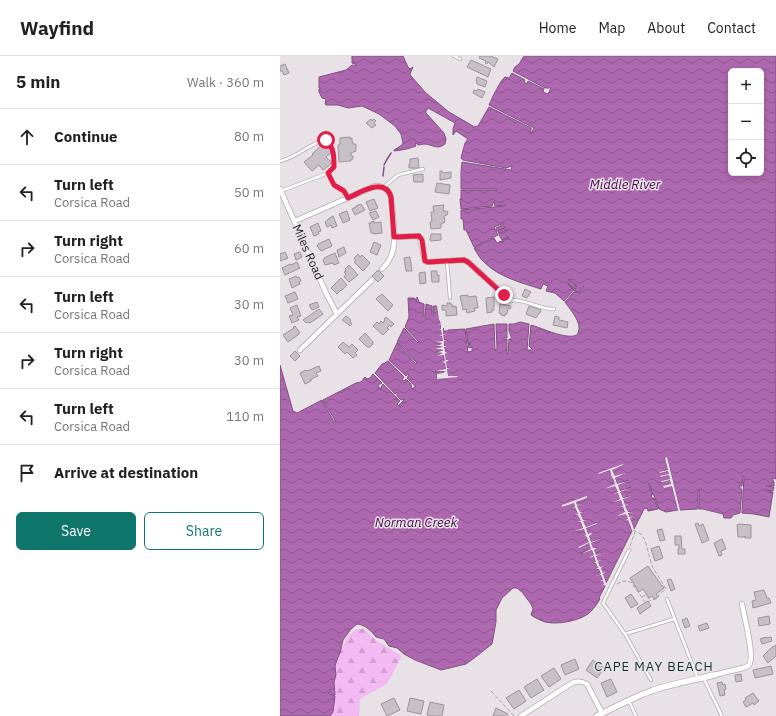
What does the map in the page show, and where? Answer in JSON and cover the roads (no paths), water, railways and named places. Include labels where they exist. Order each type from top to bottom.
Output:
[{"type":"street","points":[[294,221],[376,186],[383,187],[390,193],[391,197],[394,247],[391,257],[382,269]]},
{"type":"street","name":"Miles Road","points":[[281,190],[331,304],[337,314]]},
{"type":"street","points":[[394,237],[419,236],[422,240],[425,261],[464,260],[468,262],[512,300]]},
{"type":"street","points":[[300,350],[372,280]]},
{"type":"street","points":[[521,716],[577,681],[587,684],[600,715],[629,700],[664,687],[748,667],[752,654],[742,604]]},
{"type":"lane","points":[[454,56],[460,59]]},
{"type":"lane","points":[[280,161],[290,158],[318,142],[326,140],[330,144],[334,158],[334,167],[328,173],[281,190]]},
{"type":"lane","points":[[383,187],[398,175],[423,169]]},
{"type":"lane","points":[[328,173],[334,185],[344,191],[348,198]]},
{"type":"lane","points":[[446,261],[450,298]]},
{"type":"lane","points":[[512,300],[520,300],[548,309],[554,309]]},
{"type":"lane","points":[[629,550],[603,603],[625,634],[651,680]]},
{"type":"lane","points":[[667,599],[674,619],[701,678],[722,716]]},
{"type":"lane","points":[[625,634],[674,619]]},
{"type":"lane","points":[[629,700],[636,716]]},
{"type":"water","points":[[352,56],[403,56],[408,67],[410,69],[413,67],[410,74],[411,76],[426,93],[449,112],[473,127],[478,126],[489,107],[531,128],[531,134],[534,128],[489,105],[501,81],[505,77],[509,78],[512,73],[525,80],[524,82],[527,84],[528,81],[544,89],[543,92],[548,94],[551,88],[545,88],[513,71],[524,56],[776,56],[776,479],[772,478],[774,486],[766,486],[774,487],[773,491],[765,490],[773,492],[769,517],[742,513],[744,476],[742,486],[739,486],[742,490],[740,513],[733,515],[731,518],[724,518],[723,514],[699,509],[699,489],[698,509],[680,510],[667,457],[665,458],[668,470],[660,473],[668,471],[669,474],[661,477],[669,475],[670,479],[662,481],[670,480],[671,484],[663,486],[664,488],[672,486],[678,510],[666,512],[659,509],[649,483],[651,496],[654,498],[658,509],[648,511],[647,508],[644,509],[634,529],[630,518],[635,516],[630,517],[628,513],[630,512],[628,512],[625,506],[627,505],[625,505],[623,499],[628,496],[623,498],[620,492],[631,487],[620,491],[617,485],[628,480],[617,484],[615,478],[624,474],[615,477],[612,469],[623,465],[599,473],[610,470],[615,484],[609,487],[615,485],[620,499],[611,503],[621,500],[623,506],[621,507],[623,507],[625,513],[621,514],[626,513],[628,519],[625,521],[628,520],[632,531],[606,583],[601,568],[603,567],[600,567],[594,549],[597,547],[593,549],[591,543],[601,538],[591,542],[589,535],[592,534],[588,535],[586,528],[597,524],[586,527],[583,521],[586,520],[583,520],[577,506],[580,504],[577,505],[576,502],[587,497],[574,502],[583,528],[572,533],[584,529],[586,535],[582,537],[586,536],[592,549],[581,554],[592,550],[594,555],[590,557],[591,558],[594,556],[596,562],[593,563],[596,563],[598,568],[595,570],[599,569],[601,574],[598,575],[601,575],[604,584],[602,585],[605,585],[599,598],[600,599],[588,614],[579,619],[567,622],[545,622],[531,615],[533,609],[531,604],[522,592],[517,588],[513,588],[502,598],[496,610],[496,622],[492,644],[466,664],[441,670],[415,660],[397,648],[389,646],[384,639],[376,637],[366,627],[357,624],[351,629],[343,640],[335,666],[335,695],[329,692],[328,693],[335,696],[333,712],[330,716],[280,716],[280,365],[293,411],[297,413],[322,400],[333,420],[336,422],[323,400],[356,383],[361,382],[365,377],[367,379],[370,378],[373,374],[382,383],[378,385],[380,389],[383,384],[400,401],[397,404],[401,407],[399,405],[405,399],[401,400],[397,396],[397,392],[395,394],[375,373],[382,364],[388,361],[404,377],[402,380],[404,381],[406,379],[411,384],[412,389],[416,387],[407,378],[409,375],[408,374],[406,376],[389,360],[397,343],[416,364],[417,363],[397,342],[404,328],[418,343],[419,342],[405,327],[409,317],[408,298],[417,299],[417,297],[419,302],[424,304],[424,317],[426,304],[432,306],[432,315],[433,306],[437,306],[443,342],[436,343],[442,344],[436,346],[443,346],[443,350],[436,352],[443,353],[439,355],[444,355],[446,369],[435,371],[446,371],[437,374],[437,379],[457,376],[448,377],[447,369],[449,368],[447,368],[443,328],[444,331],[465,329],[468,352],[472,351],[472,347],[469,348],[468,345],[471,344],[468,344],[466,329],[494,324],[495,350],[497,349],[496,324],[507,324],[507,338],[504,338],[504,340],[507,339],[507,354],[509,339],[512,339],[509,331],[509,324],[520,322],[529,324],[527,350],[533,350],[529,346],[531,325],[567,336],[577,335],[579,331],[578,322],[565,302],[574,292],[579,293],[584,287],[583,286],[579,292],[574,291],[577,286],[569,279],[576,286],[574,289],[568,283],[574,290],[564,301],[555,293],[546,291],[548,286],[543,284],[541,289],[511,279],[491,268],[483,261],[474,248],[494,238],[497,243],[501,241],[503,243],[499,235],[507,230],[499,234],[498,231],[506,227],[497,231],[496,228],[504,223],[494,227],[498,235],[474,247],[466,230],[464,230],[463,219],[461,219],[461,210],[505,205],[495,206],[494,201],[492,206],[461,209],[461,190],[497,190],[461,189],[462,162],[511,170],[512,166],[506,168],[463,160],[461,158],[465,143],[468,139],[456,131],[453,135],[455,123],[428,108],[426,113],[444,133],[446,139],[445,144],[438,147],[425,144],[418,145],[416,143],[416,146],[394,151],[403,143],[401,134],[395,126],[379,114],[362,106],[348,108],[338,105],[326,105],[326,99],[322,98],[319,92],[319,89],[321,89],[319,88],[319,77],[346,70],[352,65],[357,65],[352,63]]},
{"type":"waterway","points":[[384,165],[391,153]]},
{"type":"waterway","points":[[383,176],[384,167]]},
{"type":"district","name":"CAPE MAY BEACH","points":[[654,666]]},
{"type":"water label","name":"Middle River","points":[[625,184]]},
{"type":"water label","name":"Norman Creek","points":[[416,522]]}]
